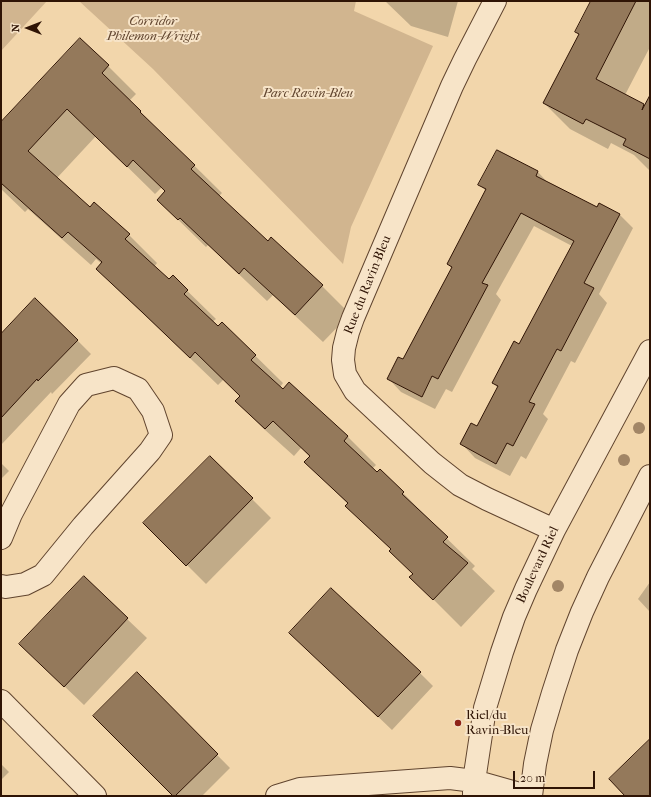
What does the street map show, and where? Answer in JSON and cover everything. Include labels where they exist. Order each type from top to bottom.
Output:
[{"type":"street","name":"Rue du Ravin-Bleu","points":[[495,1],[452,86],[348,332],[344,348],[345,374],[355,391],[432,463],[460,485],[554,530]]},
{"type":"street","name":"Boulevard Riel","points":[[474,788],[485,708],[502,652],[526,589],[554,530],[650,351]]},
{"type":"street","points":[[1,538],[11,514],[69,404],[86,385],[114,378],[138,389],[153,411],[161,435],[150,451],[83,526],[42,575],[25,584],[6,587],[1,586]]},
{"type":"street","points":[[531,796],[535,764],[542,730],[567,650],[598,576],[650,476]]},
{"type":"street","points":[[1,700],[95,796]]},
{"type":"street","points":[[277,796],[300,789],[450,778],[474,788],[527,796]]},
{"type":"green space","points":[[1,1],[47,1],[1,51]]},
{"type":"green space","name":"Parc Ravin-Bleu","points":[[79,1],[356,1],[354,11],[433,46],[351,227],[343,264],[153,69]]},
{"type":"building","points":[[591,1],[636,1],[596,79],[644,104],[642,110],[650,95],[650,159],[623,145],[626,139],[586,119],[583,124],[543,103],[579,34],[575,32]]},
{"type":"building","points":[[80,38],[109,65],[102,73],[195,165],[191,169],[268,241],[271,237],[323,285],[295,315],[244,268],[239,274],[180,218],[178,220],[157,200],[165,191],[133,160],[127,167],[67,109],[28,151],[90,207],[94,202],[130,234],[125,239],[169,279],[173,275],[188,290],[184,294],[218,326],[222,322],[256,355],[251,360],[283,389],[289,382],[348,436],[344,441],[377,472],[380,469],[404,492],[402,494],[448,537],[443,542],[468,563],[433,600],[409,577],[413,574],[389,551],[391,549],[345,506],[348,503],[304,462],[310,456],[273,421],[265,429],[235,401],[240,396],[195,352],[190,358],[96,269],[102,262],[68,232],[62,238],[1,183],[1,122]]},
{"type":"building","points":[[497,150],[538,171],[536,176],[597,207],[599,203],[620,214],[584,283],[594,288],[561,351],[557,349],[529,402],[535,404],[513,446],[507,443],[496,464],[460,444],[471,423],[477,426],[498,386],[492,383],[514,341],[519,344],[574,241],[521,213],[482,283],[488,285],[438,379],[432,376],[422,397],[387,379],[398,357],[403,359],[452,267],[447,264],[486,189],[478,185]]},
{"type":"building","points":[[35,298],[78,340],[38,381],[37,379],[1,418],[1,334]]},
{"type":"building","points":[[210,456],[253,498],[186,566],[143,523]]},
{"type":"building","points":[[84,576],[128,618],[64,687],[19,644]]},
{"type":"building","points":[[331,588],[421,672],[378,717],[289,633]]},
{"type":"building","points":[[137,672],[218,754],[175,796],[173,796],[93,716]]},
{"type":"building","points":[[650,739],[650,796],[625,796],[609,779]]},
{"type":"place","name":"Riel/du Ravin-Bleu","points":[[458,723]]},
{"type":"park label","name":"Corridor Philemon-Wright","points":[[153,30]]}]
